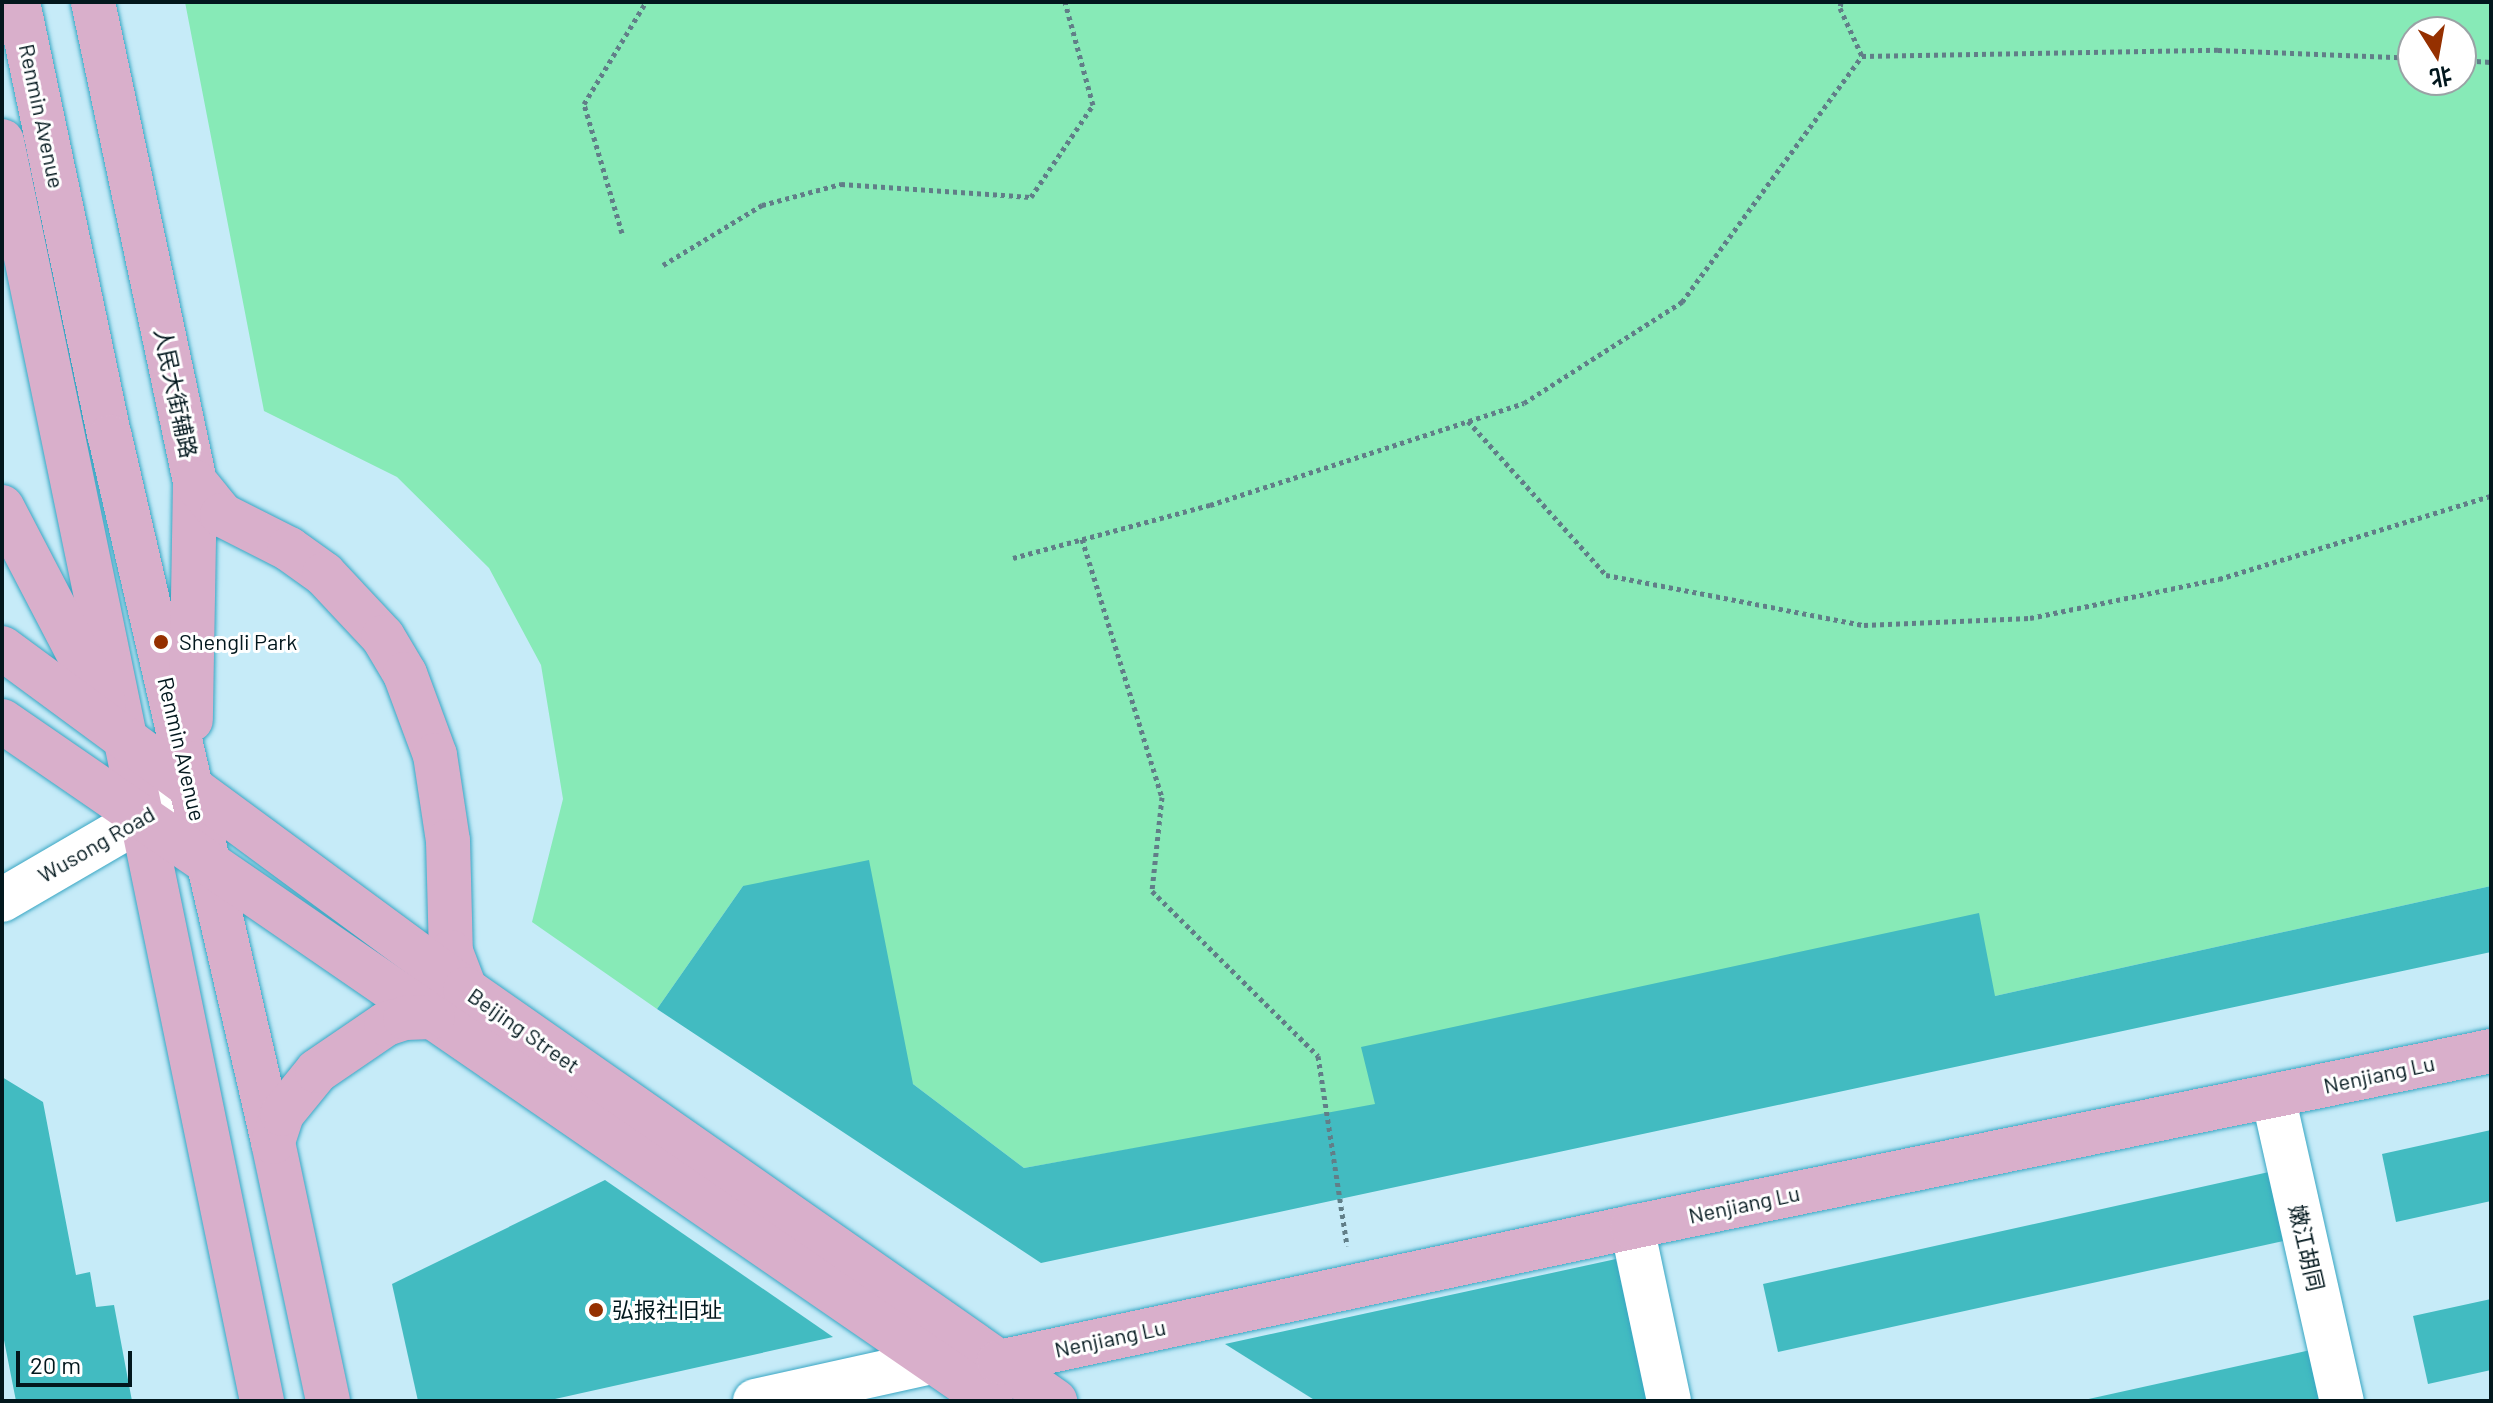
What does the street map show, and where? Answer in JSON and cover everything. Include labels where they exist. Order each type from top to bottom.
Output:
[{"type":"main road","name":"Renmin Avenue","points":[[18,2],[110,437],[273,1142],[328,1401]]},
{"type":"main road","name":"人民大街辅路","points":[[93,2],[195,482],[191,790]]},
{"type":"main road","name":"Renmin Avenue","points":[[2,141],[262,1401]]},
{"type":"main road","points":[[195,482],[222,515],[289,549],[324,574],[383,637],[405,674],[435,755],[448,841],[449,1003],[386,1024],[317,1071],[282,1114],[273,1142]]},
{"type":"main road","points":[[2,507],[124,740]]},
{"type":"main road","name":"Beijing Street","points":[[2,648],[191,790],[449,1003],[935,1361],[1055,1401]]},
{"type":"main road","name":"Beijing Street","points":[[2,721],[208,863],[449,1003],[995,1382]]},
{"type":"main road","name":"Nenjiang Lu","points":[[995,1382],[1353,1286],[2491,1051]]},
{"type":"street","name":"Wusong Road","points":[[2,900],[191,790]]},
{"type":"street","name":"嫩江胡同","points":[[2273,1096],[2342,1401]]},
{"type":"street","points":[[1632,1227],[1669,1401]]},
{"type":"street","points":[[755,1401],[935,1361]]},
{"type":"path","points":[[622,233],[584,104],[646,2]]},
{"type":"path","points":[[663,265],[762,205],[841,184],[1031,197],[1093,105],[1065,2]]},
{"type":"path","points":[[1841,2],[1840,8],[1862,56]]},
{"type":"path","points":[[1862,56],[2218,50],[2397,57]]},
{"type":"path","points":[[1013,558],[1210,505],[1524,403],[1682,302],[1862,56]]},
{"type":"path","points":[[1468,421],[1606,575],[1864,625],[2030,618],[2219,579],[2491,496]]},
{"type":"path","points":[[1082,539],[1162,797],[1152,891],[1318,1056],[1353,1286]]},
{"type":"green space","points":[[185,2],[2491,2],[2491,886],[1995,996],[1024,1168],[913,1084],[743,886],[657,1009],[532,922],[563,799],[541,665],[489,568],[397,477],[264,411]]},
{"type":"building","points":[[869,860],[913,1084],[1024,1168],[1375,1104],[1361,1047],[1979,913],[1995,996],[2491,886],[2491,952],[1041,1263],[657,1009],[743,886]]},
{"type":"building","points":[[2,1077],[43,1102],[76,1275],[90,1272],[96,1307],[114,1305],[132,1401],[16,1401],[2,1330]]},
{"type":"building","points":[[2491,1130],[2491,1201],[2396,1222],[2382,1154]]},
{"type":"building","points":[[2287,1168],[2302,1237],[1778,1352],[1763,1284]]},
{"type":"building","name":"弘报社旧址","points":[[605,1180],[833,1337],[546,1401],[418,1401],[392,1284]]},
{"type":"building","points":[[1616,1259],[1648,1401],[1316,1401],[1225,1344]]},
{"type":"building","points":[[2491,1299],[2491,1370],[2428,1384],[2413,1316]]},
{"type":"building","points":[[2315,1349],[2327,1401],[2084,1401],[2084,1400]]},
{"type":"place","name":"Shengli Park","points":[[161,642]]},
{"type":"place","name":"弘报社旧址","points":[[596,1310]]}]
